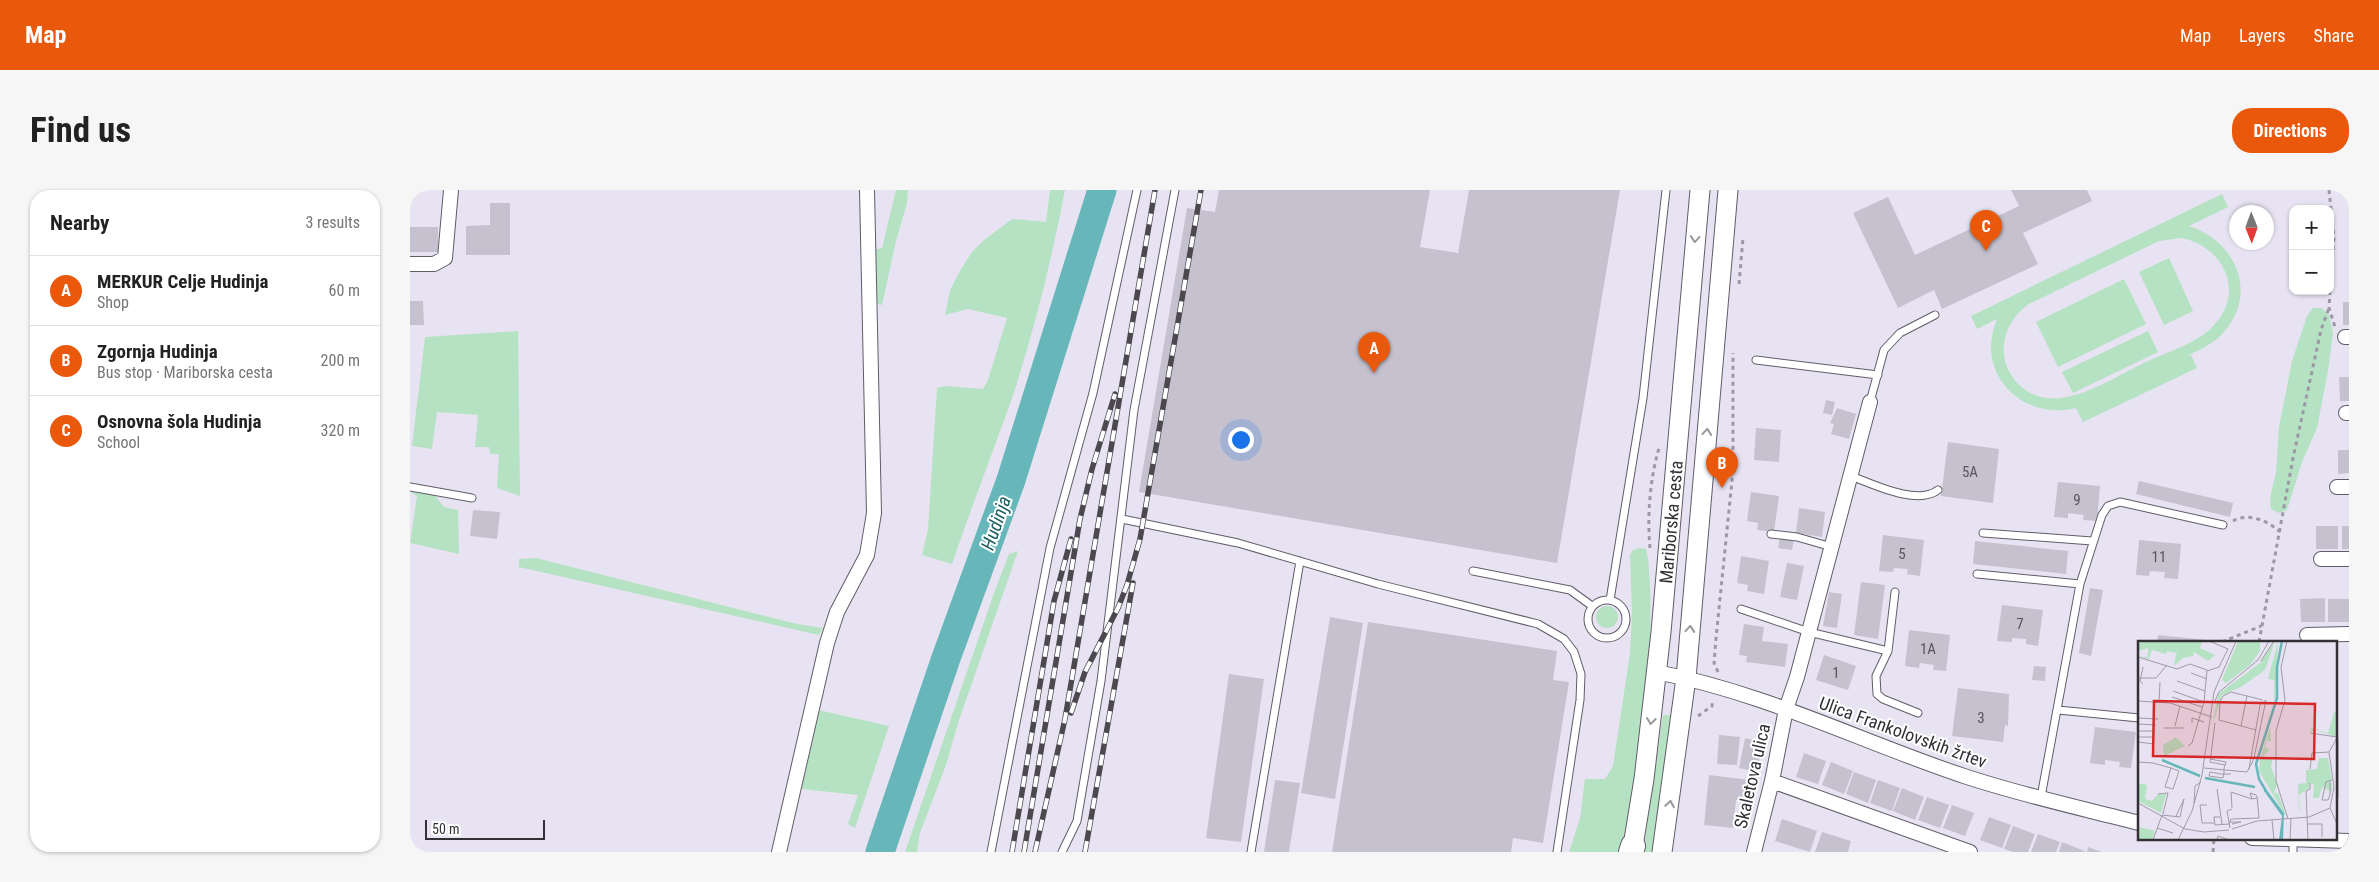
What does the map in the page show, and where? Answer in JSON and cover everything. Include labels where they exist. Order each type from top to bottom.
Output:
[{"type":"main road","name":"Mariborska cesta","points":[[1632,850],[1656,672],[1700,190]]},
{"type":"main road","name":"Mariborska cesta","points":[[1662,852],[1686,678],[1728,190]]},
{"type":"street","points":[[410,264],[434,264],[445,258],[451,190]]},
{"type":"street","points":[[779,852],[827,643],[837,612],[867,555],[871,538],[874,513],[867,190]]},
{"type":"street","name":"Skaletova ulica","points":[[1756,851],[1786,709],[1852,476],[1870,402]]},
{"type":"street","points":[[2321,559],[2349,559]]},
{"type":"street","points":[[2307,634],[2349,634]]},
{"type":"street","name":"Ulica Frankolovskih žrtev","points":[[1656,672],[1686,678],[1786,709],[1965,777],[2138,823]]},
{"type":"street","points":[[1772,781],[1970,852]]},
{"type":"street","points":[[2264,840],[2293,846],[2349,841]]},
{"type":"lane","points":[[991,852],[1050,548],[1093,393],[1136,190]]},
{"type":"lane","points":[[1062,852],[1077,821],[1101,681],[1134,410],[1175,190]]},
{"type":"lane","points":[[1610,600],[1643,398],[1666,190]]},
{"type":"lane","points":[[1870,402],[1884,350],[1900,333],[1935,316]]},
{"type":"lane","points":[[1756,360],[1878,374]]},
{"type":"lane","points":[[1852,476],[1892,491],[1911,495],[1924,495],[1938,490]]},
{"type":"lane","points":[[410,487],[472,498]]},
{"type":"lane","points":[[2041,797],[2080,584],[2092,541],[2102,515],[2108,506],[2120,502],[2223,525]]},
{"type":"lane","points":[[1122,519],[1238,543],[1378,584],[1538,624],[1564,639],[1574,652],[1581,674],[1580,700],[1557,852]]},
{"type":"lane","points":[[1983,533],[2092,541]]},
{"type":"lane","points":[[1771,534],[1797,537],[1832,547]]},
{"type":"lane","points":[[1250,852],[1300,561]]},
{"type":"lane","points":[[1473,571],[1570,590],[1592,606]]},
{"type":"lane","points":[[1977,574],[2080,584]]},
{"type":"lane","points":[[1894,592],[1888,651],[1876,676],[1878,694],[1883,700],[1918,713]]},
{"type":"lane","points":[[1610,600],[1620,605],[1626,614],[1625,625],[1619,634],[1608,638],[1597,636],[1589,626],[1588,616],[1592,606],[1600,601],[1610,600]]},
{"type":"lane","points":[[1742,609],[1809,632],[1888,651]]},
{"type":"lane","points":[[2058,710],[2138,718]]},
{"type":"path","points":[[2330,190],[2334,238],[2333,250]]},
{"type":"path","points":[[1739,285],[1744,228]]},
{"type":"path","points":[[2259,641],[2321,330],[2329,308],[2330,295]]},
{"type":"path","points":[[2329,308],[2337,333],[2347,337]]},
{"type":"path","points":[[1719,674],[1714,663],[1733,471],[1733,352]]},
{"type":"path","points":[[2223,525],[2237,518],[2248,518],[2270,524],[2280,532]]},
{"type":"path","points":[[2224,641],[2262,626]]},
{"type":"path","points":[[1696,718],[1712,706]]},
{"type":"green space","points":[[896,190],[908,190],[907,203],[896,241],[882,305],[874,303],[873,250],[882,248]]},
{"type":"green space","points":[[1050,190],[1065,190],[1041,299],[1009,407],[952,564],[922,555],[928,529],[937,388],[945,386],[983,389],[988,380],[1007,318],[968,309],[945,315],[950,290],[972,252],[984,240],[1012,219],[1046,222]]},
{"type":"green space","points":[[2222,194],[2228,207],[2189,226],[2205,233],[2219,243],[2230,256],[2237,270],[2240,285],[2240,301],[2234,317],[2224,332],[2216,340],[2185,357],[2191,355],[2197,368],[2083,422],[2076,408],[2056,410],[2038,407],[2021,400],[2008,389],[1998,375],[1992,358],[1992,339],[1997,319],[1977,329],[1971,316]],"holes":[[[2182,238],[2209,250],[2218,260],[2229,284],[2224,311],[2215,324],[2200,337],[2102,385],[2069,397],[2053,398],[2038,396],[2024,389],[2012,376],[2005,361],[2005,337],[2011,323],[2027,305],[2159,241]]]},
{"type":"green space","points":[[2169,258],[2193,311],[2164,325],[2139,272]]},
{"type":"green space","points":[[2124,279],[2146,324],[2058,367],[2036,322]]},
{"type":"green space","points":[[2313,308],[2322,308],[2329,315],[2333,333],[2328,371],[2317,428],[2302,462],[2287,510],[2279,513],[2271,509],[2270,498],[2276,472],[2279,427],[2292,361],[2307,316]]},
{"type":"green space","points":[[518,331],[520,496],[497,488],[499,454],[490,454],[489,447],[475,447],[478,415],[437,412],[432,449],[412,446],[425,337]]},
{"type":"green space","points":[[2148,331],[2158,352],[2073,393],[2062,372]]},
{"type":"green space","points":[[410,492],[433,493],[444,507],[458,510],[459,554],[410,543],[417,496]]},
{"type":"green space","points":[[1646,549],[1648,558],[1650,593],[1649,663],[1646,697],[1626,835],[1621,852],[1569,852],[1580,818],[1585,779],[1605,779],[1613,766],[1630,653],[1632,612],[1630,555],[1633,550]]},
{"type":"green space","points":[[1018,551],[958,723],[946,765],[920,833],[917,852],[905,852],[994,593],[1009,554]]},
{"type":"green space","points":[[536,558],[797,624],[823,628],[819,635],[519,567],[519,559]]},
{"type":"green space","points":[[1607,606],[1615,609],[1618,617],[1615,625],[1607,628],[1599,625],[1596,617],[1599,609]]},
{"type":"green space","points":[[814,709],[889,726],[855,828],[848,824],[858,795],[802,789],[799,791],[797,811],[792,809]]},
{"type":"green space","points":[[1663,715],[1673,715],[1652,852],[1643,852]]},
{"type":"building","points":[[1219,190],[1430,190],[1420,247],[1458,253],[1469,190],[1620,190],[1557,563],[1139,492],[1187,208],[1215,212]]},
{"type":"building","points":[[2011,190],[2087,190],[2092,201],[2023,233],[2038,264],[1942,309],[1934,290],[1898,308],[1853,213],[1888,197],[1915,255],[2019,206]]},
{"type":"building","points":[[490,203],[510,203],[510,255],[466,255],[466,226],[490,225]]},
{"type":"building","points":[[410,227],[438,227],[438,252],[410,252]]},
{"type":"building","points":[[410,301],[423,301],[424,325],[410,325]]},
{"type":"building","points":[[2343,302],[2349,302],[2349,325],[2343,325]]},
{"type":"building","points":[[2339,377],[2349,377],[2349,401],[2340,401]]},
{"type":"building","points":[[1826,400],[1835,402],[1832,415],[1823,413]]},
{"type":"building","points":[[1837,408],[1856,414],[1849,439],[1831,434],[1834,424],[1830,423]]},
{"type":"building","points":[[1756,428],[1781,430],[1779,462],[1754,460]]},
{"type":"building","points":[[1948,442],[1999,449],[1993,503],[1941,496]]},
{"type":"building","points":[[2338,450],[2349,450],[2349,473],[2338,474]]},
{"type":"building","points":[[2139,481],[2233,503],[2230,517],[2136,494]]},
{"type":"building","points":[[2058,482],[2100,486],[2097,521],[2083,520],[2084,515],[2068,513],[2068,518],[2054,517]]},
{"type":"building","points":[[1751,492],[1779,496],[1774,532],[1757,530],[1758,523],[1747,521]]},
{"type":"building","points":[[1799,508],[1825,512],[1822,537],[1796,533]]},
{"type":"building","points":[[473,510],[500,512],[497,539],[470,536]]},
{"type":"building","points":[[2316,526],[2338,526],[2338,549],[2316,549]]},
{"type":"building","points":[[2342,526],[2349,526],[2349,549],[2342,549]]},
{"type":"building","points":[[1883,535],[1924,540],[1920,576],[1907,574],[1908,569],[1894,568],[1893,572],[1879,571]]},
{"type":"building","points":[[1780,538],[1794,540],[1792,550],[1778,548]]},
{"type":"building","points":[[2139,540],[2181,544],[2178,579],[2164,578],[2165,572],[2150,571],[2149,576],[2136,575]]},
{"type":"building","points":[[1975,541],[2068,551],[2066,574],[1973,564]]},
{"type":"building","points":[[1741,556],[1769,561],[1764,594],[1747,591],[1748,585],[1737,583]]},
{"type":"building","points":[[1787,563],[1804,566],[1797,600],[1780,597]]},
{"type":"building","points":[[1861,582],[1885,585],[1878,639],[1854,635]]},
{"type":"building","points":[[2090,588],[2103,590],[2091,656],[2079,653]]},
{"type":"building","points":[[1829,592],[1842,594],[1837,628],[1823,626]]},
{"type":"building","points":[[2325,598],[2325,622],[2301,622],[2300,599]]},
{"type":"building","points":[[2328,599],[2349,599],[2349,622],[2328,622]]},
{"type":"building","points":[[2002,605],[2043,610],[2038,646],[2026,644],[2026,639],[2012,638],[2012,642],[1997,641]]},
{"type":"building","points":[[1330,617],[1363,623],[1335,799],[1301,793]]},
{"type":"building","points":[[1368,622],[1557,651],[1553,680],[1569,682],[1543,843],[1513,838],[1511,852],[1332,852]]},
{"type":"building","points":[[1744,624],[1764,627],[1762,641],[1788,644],[1785,667],[1746,662],[1747,656],[1739,655]]},
{"type":"building","points":[[1909,630],[1950,635],[1946,671],[1933,670],[1934,665],[1920,663],[1919,668],[1905,666]]},
{"type":"building","points":[[2158,635],[2206,640],[2206,641],[2157,641]]},
{"type":"building","points":[[1824,655],[1856,666],[1848,690],[1816,680]]},
{"type":"building","points":[[2034,666],[2046,667],[2045,681],[2032,680]]},
{"type":"building","points":[[1229,674],[1264,679],[1241,842],[1206,838]]},
{"type":"building","points":[[1958,688],[2009,694],[2008,726],[2005,725],[2003,742],[1952,736]]},
{"type":"building","points":[[2095,727],[2136,732],[2131,768],[2119,767],[2120,762],[2105,760],[2105,765],[2090,763]]},
{"type":"building","points":[[1719,735],[1740,737],[1737,765],[1717,764]]},
{"type":"building","points":[[1745,738],[1763,742],[1757,772],[1739,768]]},
{"type":"building","points":[[2336,739],[2339,739],[2339,798],[2336,798]]},
{"type":"building","points":[[1804,753],[1826,761],[1818,784],[1796,777]]},
{"type":"building","points":[[1831,762],[1853,771],[1844,794],[1822,785]]},
{"type":"building","points":[[1854,772],[1876,780],[1868,803],[1846,794]]},
{"type":"building","points":[[1709,775],[1750,780],[1748,801],[1736,800],[1733,828],[1704,825]]},
{"type":"building","points":[[1275,780],[1300,783],[1289,852],[1264,852]]},
{"type":"building","points":[[1878,780],[1900,788],[1892,811],[1870,803]]},
{"type":"building","points":[[1902,788],[1924,797],[1915,820],[1893,811]]},
{"type":"building","points":[[1927,797],[1949,805],[1940,828],[1918,820]]},
{"type":"building","points":[[1952,805],[1974,813],[1965,836],[1943,828]]},
{"type":"building","points":[[1989,817],[2011,825],[2002,848],[1980,840]]},
{"type":"building","points":[[1782,819],[1817,831],[1810,852],[1775,841]]},
{"type":"building","points":[[2013,826],[2035,834],[2028,852],[2013,852],[2004,849]]},
{"type":"building","points":[[1822,832],[1851,841],[1848,852],[1815,852]]},
{"type":"building","points":[[2038,834],[2060,842],[2056,852],[2031,852]]},
{"type":"building","points":[[2062,842],[2087,852],[2059,852]]},
{"type":"building","points":[[2088,847],[2102,852],[2087,852]]},
{"type":"waterway","name":"Hudinja","points":[[880,852],[946,658],[1011,480],[1102,190]]},
{"type":"railway","points":[[1035,852],[1065,719],[1155,190]]},
{"type":"railway","points":[[1071,713],[1085,672],[1118,608],[1127,585],[1140,539],[1201,190]]},
{"type":"railway","points":[[1024,852],[1080,519],[1092,469],[1115,394]]},
{"type":"railway","points":[[1012,852],[1054,601],[1071,539]]},
{"type":"railway","points":[[1085,852],[1133,583]]},
{"type":"place","name":"Osnovna šola Hudinja","points":[[1986,251]]},
{"type":"place","name":"MERKUR Celje Hudinja","points":[[1374,373]]},
{"type":"place","name":"Zgornja Hudinja","points":[[1722,488]]}]
